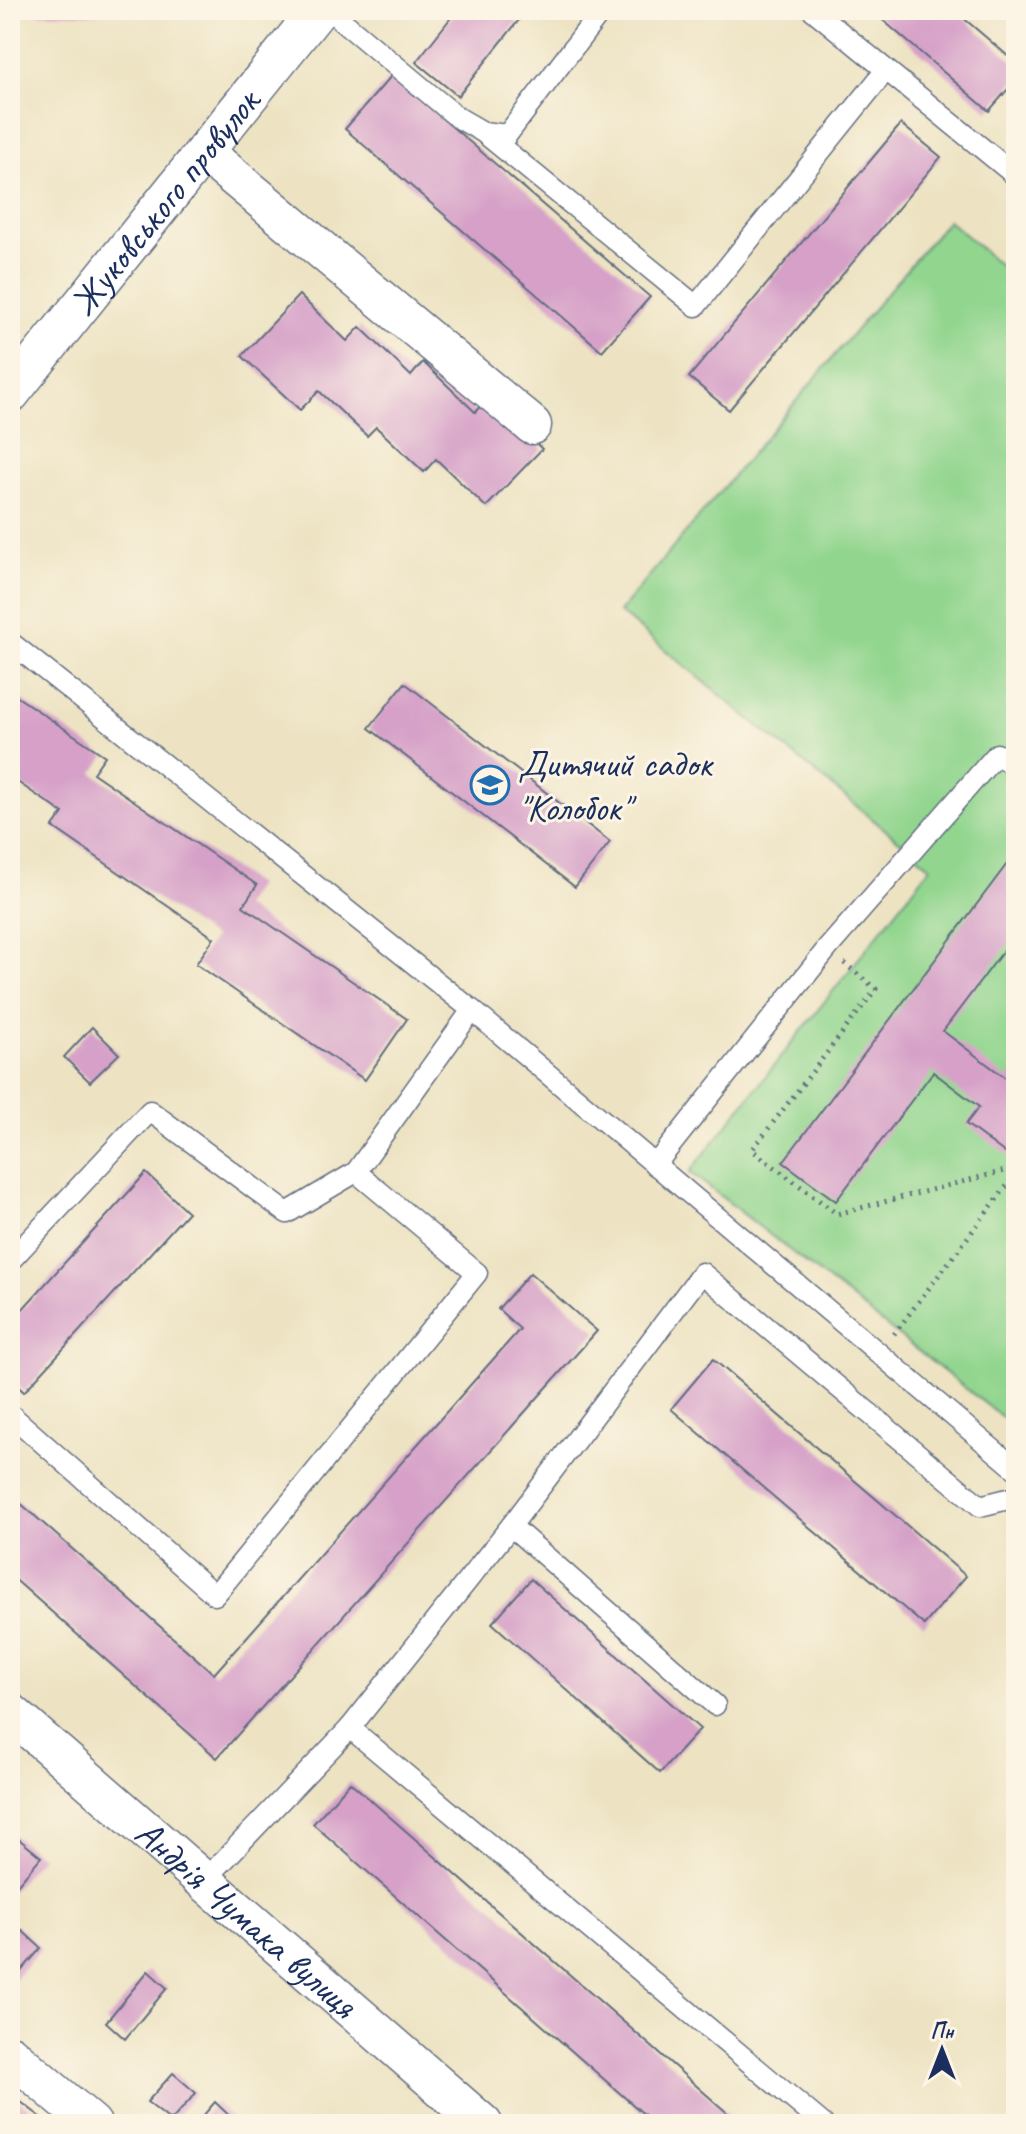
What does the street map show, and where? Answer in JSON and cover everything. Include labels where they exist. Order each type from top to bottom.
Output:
[{"type":"street","name":"Жуковського провулок","points":[[10,394],[318,10]]},
{"type":"street","points":[[205,153],[532,425]]},
{"type":"street","name":"Андрія Чумака вулиця","points":[[10,1712],[483,2124]]},
{"type":"street","points":[[10,2054],[92,2124]]},
{"type":"lane","points":[[329,10],[457,117],[483,132],[696,306],[886,70]]},
{"type":"lane","points":[[483,132],[507,135],[602,10]]},
{"type":"lane","points":[[813,10],[1016,176]]},
{"type":"lane","points":[[10,642],[472,1010],[1016,1469]]},
{"type":"lane","points":[[655,1165],[827,949],[997,754],[1016,768]]},
{"type":"lane","points":[[10,1261],[150,1111],[287,1213],[356,1172],[472,1010]]},
{"type":"lane","points":[[10,1414],[215,1595],[477,1273],[356,1172]]},
{"type":"lane","points":[[204,1881],[350,1728],[511,1526],[702,1273],[980,1506],[1016,1497]]},
{"type":"lane","points":[[511,1526],[715,1705]]},
{"type":"lane","points":[[350,1728],[823,2124]]},
{"type":"path","points":[[827,949],[876,989],[752,1150],[837,1214],[1016,1168]]},
{"type":"path","points":[[879,1353],[1016,1174]]},
{"type":"green space","points":[[948,220],[1016,279],[1016,1428],[690,1172],[931,867],[619,612]]},
{"type":"building","points":[[10,10],[101,10],[97,14],[10,13]]},
{"type":"building","points":[[457,10],[527,10],[458,96],[416,62]]},
{"type":"building","points":[[871,10],[954,10],[1016,63],[1016,80],[989,111]]},
{"type":"building","points":[[392,75],[650,297],[602,351],[345,129]]},
{"type":"building","points":[[901,124],[941,157],[729,410],[689,377]]},
{"type":"building","points":[[299,295],[347,341],[360,327],[411,376],[423,362],[475,412],[488,398],[542,449],[486,507],[436,459],[424,472],[376,427],[367,436],[319,391],[300,410],[242,356]]},
{"type":"building","name":"Дитячий садок \"Колобок\"","points":[[405,683],[610,842],[575,887],[369,728]]},
{"type":"building","points":[[10,692],[105,756],[93,773],[257,885],[243,906],[407,1019],[365,1080],[196,964],[214,938],[53,827],[63,813],[10,777]]},
{"type":"building","points":[[1016,852],[1016,934],[943,1031],[1007,1079],[1016,1067],[1016,1161],[966,1124],[979,1107],[933,1072],[836,1201],[783,1162]]},
{"type":"building","points":[[92,1027],[119,1054],[90,1082],[64,1057]]},
{"type":"building","points":[[146,1173],[188,1212],[24,1392],[10,1379],[10,1323]]},
{"type":"building","points":[[530,1273],[597,1331],[217,1758],[10,1575],[10,1494],[214,1674],[520,1329],[498,1309]]},
{"type":"building","points":[[713,1359],[966,1576],[924,1625],[671,1409]]},
{"type":"building","points":[[531,1579],[700,1729],[660,1773],[492,1623]]},
{"type":"building","points":[[350,1782],[740,2124],[655,2124],[313,1824]]},
{"type":"building","points":[[10,1832],[41,1857],[12,1891],[10,1890]]},
{"type":"building","points":[[15,1924],[41,1948],[10,1984],[10,1930]]},
{"type":"building","points":[[148,1971],[167,1988],[125,2039],[106,2022]]},
{"type":"building","points":[[173,2073],[196,2093],[171,2121],[147,2102]]},
{"type":"building","points":[[17,2099],[50,2124],[10,2124],[10,2107]]},
{"type":"building","points":[[215,2102],[238,2124],[196,2124]]},
{"type":"place","name":"Дитячий садок \"Колобок\"","points":[[490,785]]}]
